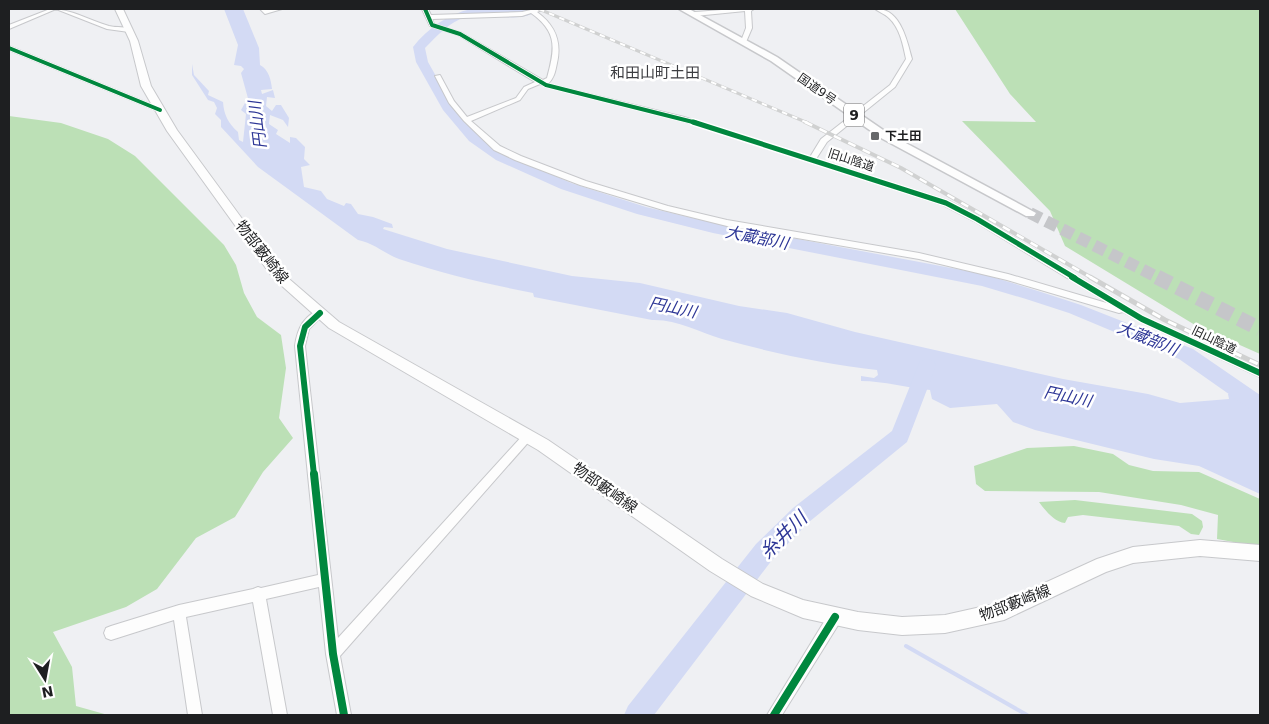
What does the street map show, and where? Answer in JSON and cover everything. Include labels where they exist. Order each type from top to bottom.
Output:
[{"type":"highway","name":"国道9号","points":[[683,9],[774,59],[856,116],[919,156],[1030,213]]},
{"type":"main road","name":"物部藪崎線","points":[[119,9],[130,30],[146,86],[172,131],[277,275],[334,326],[543,445],[716,565],[736,578],[779,600],[831,616],[902,626],[945,624],[1004,610],[1103,565],[1133,555],[1191,548],[1260,553]]},
{"type":"street","points":[[9,26],[54,9]]},
{"type":"street","points":[[59,9],[109,28],[130,30]]},
{"type":"street","points":[[263,9],[265,12],[279,9]]},
{"type":"street","name":"旧山陰道","points":[[425,9],[432,24],[460,34],[542,82],[578,94],[650,109],[946,203],[977,219],[1135,314],[1260,373]]},
{"type":"street","points":[[429,17],[533,12],[541,9]]},
{"type":"street","points":[[695,14],[749,9],[749,28],[744,41]]},
{"type":"street","points":[[812,159],[824,141],[893,86],[909,59],[898,24],[892,16],[878,9]]},
{"type":"street","points":[[466,120],[518,99],[526,88],[550,79],[556,44],[552,28],[544,19],[533,12]]},
{"type":"street","points":[[9,48],[160,110]]},
{"type":"street","points":[[438,76],[451,102],[466,120],[497,148],[584,183],[666,208],[726,223],[919,256],[1008,277],[1135,314]]},
{"type":"street","points":[[320,313],[307,322],[300,333],[300,346],[333,654],[344,715]]},
{"type":"street","points":[[333,654],[528,437]]},
{"type":"street","points":[[111,633],[179,612],[258,593],[325,580]]},
{"type":"street","points":[[258,593],[280,715]]},
{"type":"street","points":[[179,612],[195,715]]},
{"type":"street","points":[[774,715],[831,616]]},
{"type":"green space","points":[[955,9],[1260,9],[1260,354],[1195,325],[1065,246],[1050,211],[962,121],[1036,122],[1010,94]]},
{"type":"green space","points":[[9,116],[61,123],[108,139],[135,156],[224,245],[236,265],[244,293],[257,317],[281,335],[286,368],[279,418],[293,438],[263,472],[235,517],[196,538],[157,589],[126,607],[53,632],[72,667],[76,706],[108,715],[9,715]]},
{"type":"green space","points":[[1074,446],[1113,454],[1129,465],[1153,471],[1199,472],[1260,499],[1260,547],[1217,539],[1218,515],[1181,505],[1099,492],[985,491],[976,484],[974,466],[1027,448]]},
{"type":"green space","points":[[1075,500],[1192,514],[1202,521],[1203,527],[1199,535],[1191,534],[1179,526],[1083,515],[1068,517],[1065,523],[1054,518],[1039,502]]},
{"type":"water","name":"円山川","points":[[224,9],[243,9],[259,48],[260,65],[267,72],[271,82],[272,89],[261,90],[262,94],[273,90],[275,98],[267,97],[266,106],[272,111],[276,105],[281,105],[289,118],[288,127],[283,120],[270,115],[269,124],[278,130],[276,134],[290,143],[290,137],[296,138],[305,147],[304,159],[310,165],[301,167],[304,187],[321,191],[327,199],[344,206],[346,203],[351,204],[358,214],[392,224],[393,228],[384,227],[383,229],[447,249],[572,276],[640,283],[739,306],[787,313],[855,332],[1063,379],[1148,394],[1180,403],[1229,399],[1228,394],[1260,394],[1260,494],[1199,466],[1154,459],[1035,430],[1013,422],[997,404],[950,408],[932,399],[930,390],[861,381],[861,376],[874,378],[878,375],[877,370],[818,361],[760,349],[722,339],[687,326],[661,320],[652,320],[534,297],[533,293],[449,274],[394,257],[358,240],[258,167],[221,127],[221,120],[215,114],[217,108],[214,102],[208,100],[192,75],[192,64],[194,75],[209,91],[208,95],[223,102],[227,119],[238,132],[239,140],[243,142],[246,114],[241,110],[245,103],[248,106],[249,102],[241,73],[244,69],[241,66],[234,65],[238,45]]},
{"type":"waterway","name":"大蔵部川","points":[[534,9],[514,13],[482,12],[461,15],[443,25],[419,47],[422,62],[449,110],[474,138],[501,157],[566,186],[642,211],[713,228],[983,280],[1075,309],[1186,354],[1260,405]]},
{"type":"waterway","name":"糸井川","points":[[637,715],[764,552],[801,515],[900,436],[927,366]]},
{"type":"waterway","points":[[906,646],[1027,715]]},
{"type":"tunnel","points":[[1030,213],[1159,278]]},
{"type":"tunnel","points":[[1157,277],[1260,329]]},
{"type":"railway","points":[[539,9],[808,123]]},
{"type":"railway","points":[[805,122],[901,168],[1092,278]]},
{"type":"railway","points":[[1090,277],[1165,320],[1260,365]]},
{"type":"cycle path","points":[[425,9],[432,25],[460,34],[546,85],[682,118],[946,203],[977,219],[1142,319],[1260,373]]},
{"type":"cycle path","points":[[9,48],[160,110]]},
{"type":"cycle path","points":[[320,313],[305,327],[300,346],[333,654],[344,715]]},
{"type":"cycle path","points":[[774,715],[835,617]]},
{"type":"place","name":"下土田","points":[[875,136]]},
{"type":"district","name":"和田山町土田","points":[[655,73]]}]
